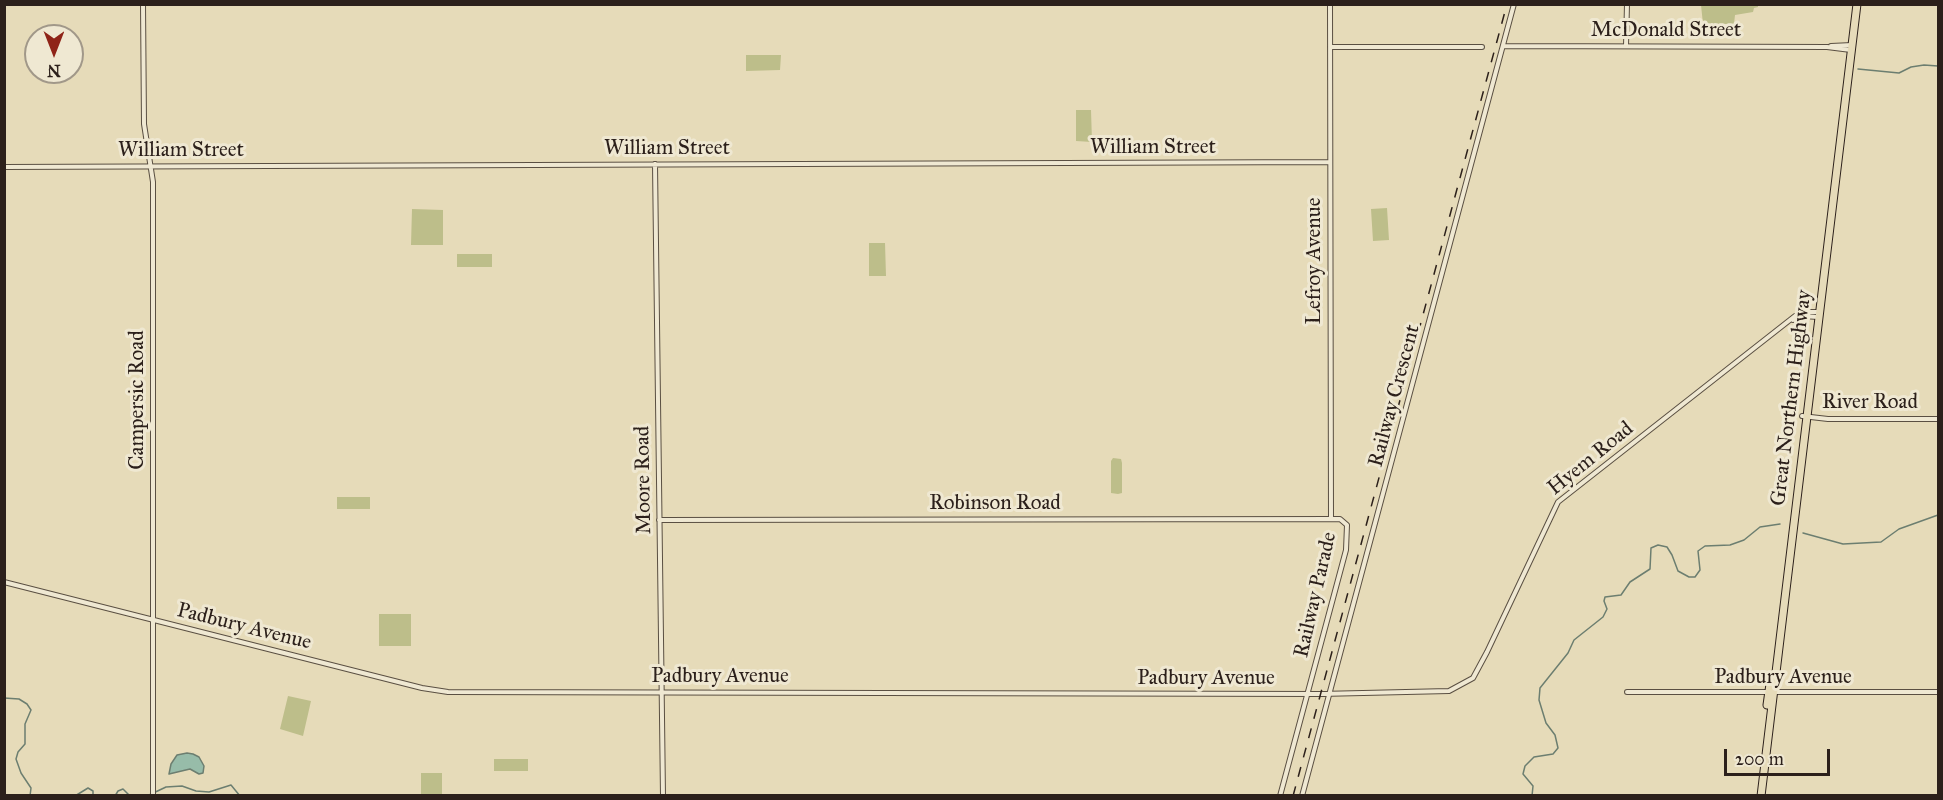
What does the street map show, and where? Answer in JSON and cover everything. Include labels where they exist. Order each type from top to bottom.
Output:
[{"type":"highway","name":"Great Northern Highway","points":[[1759,795],[1855,4]]},
{"type":"street","name":"Campersic Road","points":[[143,4],[144,124],[152,166],[153,795]]},
{"type":"street","name":"Lefroy Avenue","points":[[1330,4],[1331,518]]},
{"type":"street","name":"Railway Crescent","points":[[1302,795],[1514,4]]},
{"type":"street","points":[[1626,46],[1627,4]]},
{"type":"street","name":"McDonald Street","points":[[1504,46],[1850,47]]},
{"type":"street","points":[[1330,47],[1482,47]]},
{"type":"street","name":"William Street","points":[[4,167],[1330,162]]},
{"type":"street","name":"Moore Road","points":[[655,164],[663,795]]},
{"type":"street","name":"Hyem Road","points":[[1449,691],[1473,678],[1558,502],[1790,322],[1803,316],[1817,314]]},
{"type":"street","name":"River Road","points":[[1804,417],[1938,419]]},
{"type":"street","name":"Robinson Road","points":[[659,520],[1331,518]]},
{"type":"street","name":"Railway Parade","points":[[1280,795],[1348,534],[1347,525],[1340,519],[1331,518]]},
{"type":"street","name":"Padbury Avenue","points":[[4,582],[439,691],[1330,694],[1449,691]]},
{"type":"street","name":"Padbury Avenue","points":[[1627,692],[1938,692]]},
{"type":"shaded area","points":[[1701,5],[1758,5],[1758,7],[1754,8],[1753,12],[1735,15],[1734,24],[1703,24]]},
{"type":"shaded area","points":[[746,55],[781,55],[780,70],[746,71]]},
{"type":"shaded area","points":[[1076,110],[1091,110],[1092,142],[1076,141]]},
{"type":"shaded area","points":[[1387,208],[1389,240],[1373,241],[1371,209]]},
{"type":"shaded area","points":[[412,209],[443,210],[443,245],[411,245]]},
{"type":"shaded area","points":[[869,243],[885,243],[886,276],[869,276]]},
{"type":"shaded area","points":[[457,254],[492,254],[492,267],[457,267]]},
{"type":"shaded area","points":[[1113,458],[1121,459],[1122,463],[1122,493],[1118,494],[1111,493],[1111,461]]},
{"type":"shaded area","points":[[337,497],[370,497],[370,509],[337,509]]},
{"type":"shaded area","points":[[379,614],[411,614],[411,646],[379,646]]},
{"type":"shaded area","points":[[288,696],[311,701],[303,736],[280,729]]},
{"type":"shaded area","points":[[187,753],[199,757],[204,766],[203,773],[199,774],[190,769],[169,774],[171,764],[177,755]]},
{"type":"shaded area","points":[[494,759],[528,759],[528,771],[494,771]]},
{"type":"shaded area","points":[[421,773],[442,773],[442,795],[421,795]]},
{"type":"waterway","points":[[1858,69],[1899,73],[1911,67],[1938,66]]},
{"type":"waterway","points":[[1803,533],[1843,544],[1881,542],[1899,529],[1938,515]]},
{"type":"waterway","points":[[1532,796],[1533,786],[1523,774],[1525,766],[1534,757],[1553,754],[1558,748],[1555,735],[1546,723],[1539,700],[1540,688],[1568,653],[1574,640],[1603,617],[1607,609],[1605,597],[1621,595],[1630,582],[1650,569],[1651,548],[1658,545],[1667,547],[1678,571],[1689,577],[1695,577],[1700,570],[1698,551],[1705,546],[1730,545],[1744,540],[1760,527],[1780,524]]},
{"type":"waterway","points":[[4,698],[19,699],[31,710],[25,724],[25,744],[18,752],[16,759],[21,773],[31,788],[30,796]]},
{"type":"waterway","points":[[147,796],[166,787],[182,786],[196,791],[209,792],[231,785],[240,796]]},
{"type":"waterway","points":[[75,796],[88,788],[93,791],[93,796]]},
{"type":"waterway","points":[[115,796],[123,789],[130,796]]},
{"type":"railway","points":[[1293,796],[1507,4]]}]
